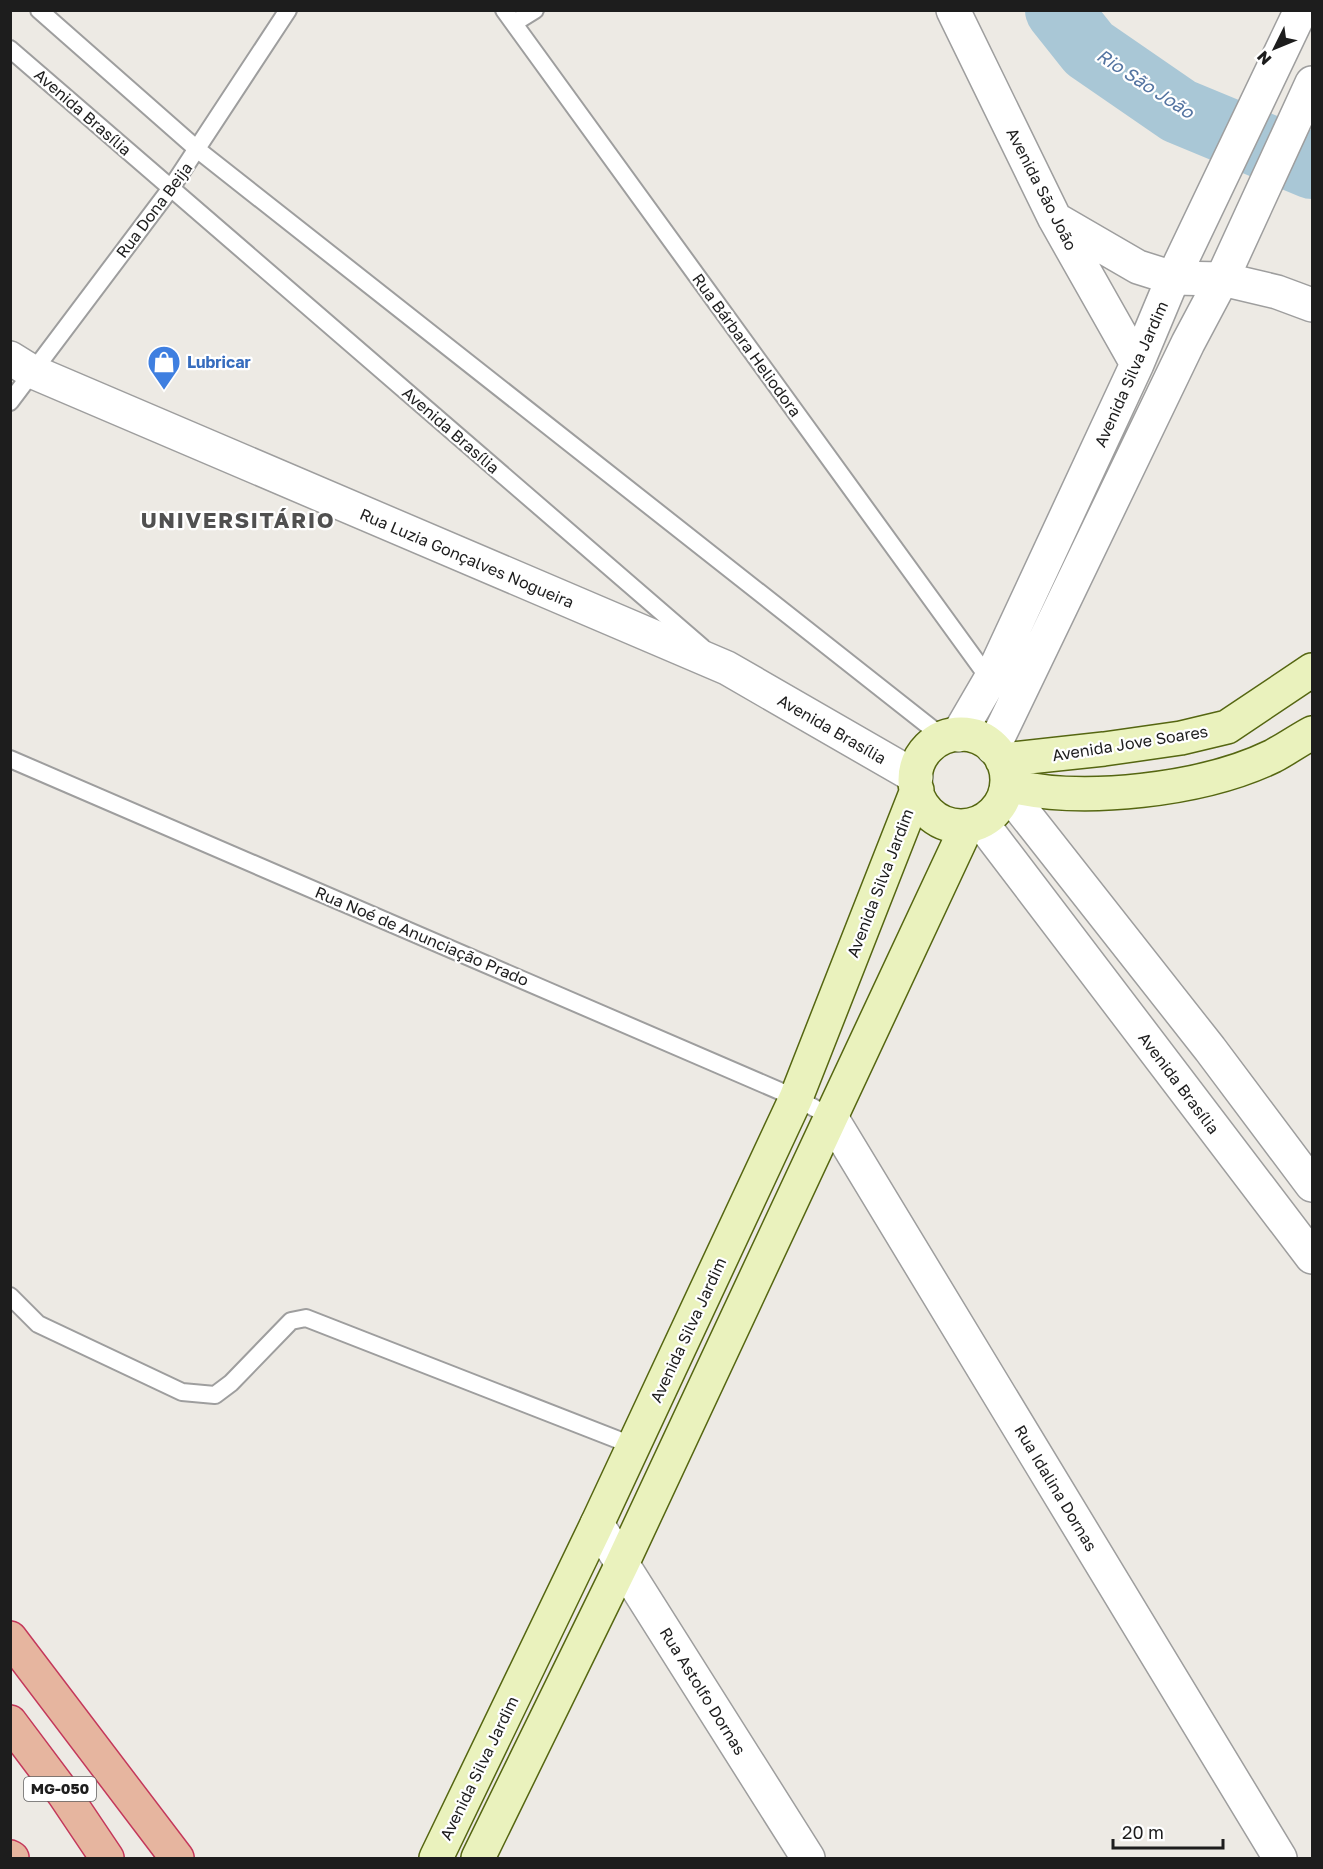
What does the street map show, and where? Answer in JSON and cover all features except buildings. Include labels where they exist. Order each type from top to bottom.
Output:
[{"type":"highway","points":[[10,1638],[177,1858]]},
{"type":"highway","name":"MG-050","points":[[10,1722],[64,1794],[107,1858]]},
{"type":"main road","name":"Avenida Jove Soares","points":[[1002,771],[1170,740],[1227,727],[1312,670]]},
{"type":"main road","points":[[974,824],[941,822],[922,803],[916,784],[924,753],[951,736],[970,735],[1002,771],[1033,791],[1108,792],[1191,783],[1272,756],[1312,733]]},
{"type":"main road","points":[[478,1858],[622,1564],[831,1117],[974,824],[1001,804],[1002,771]]},
{"type":"main road","name":"Avenida Silva Jardim","points":[[436,1858],[634,1446],[796,1098],[916,784]]},
{"type":"street","name":"Avenida São João","points":[[953,10],[1055,219],[1137,364]]},
{"type":"street","name":"Avenida Silva Jardim","points":[[951,736],[990,680],[1137,364],[1173,278],[1298,16]]},
{"type":"street","points":[[1312,83],[1226,270],[1188,343],[1002,771],[1312,1185]]},
{"type":"street","points":[[1055,219],[1138,267],[1173,278],[1226,270],[1312,305]]},
{"type":"street","name":"Rua Luzia Gonçalves Nogueira","points":[[21,365],[727,669]]},
{"type":"street","name":"Avenida Brasília","points":[[727,669],[916,784]]},
{"type":"street","name":"Avenida Brasília","points":[[974,824],[1174,1077],[1312,1257]]},
{"type":"street","points":[[1174,1077],[1210,1049]]},
{"type":"street","name":"Rua Idalina Dornas","points":[[831,1117],[1280,1858]]},
{"type":"street","name":"Rua Astolfo Dornas","points":[[597,1524],[808,1858]]},
{"type":"lane","points":[[39,10],[198,150],[951,736]]},
{"type":"lane","name":"Rua Dona Beija","points":[[10,402],[21,365],[171,188],[288,10]]},
{"type":"lane","points":[[509,17],[535,10]]},
{"type":"lane","name":"Rua Bárbara Heliodora","points":[[509,17],[990,680]]},
{"type":"lane","name":"Avenida Brasília","points":[[10,49],[727,669]]},
{"type":"lane","name":"Rua Noé de Anunciação Prado","points":[[10,759],[796,1098],[831,1117]]},
{"type":"lane","points":[[10,1296],[38,1324],[182,1392],[214,1395],[231,1383],[291,1320],[306,1318],[634,1446]]},
{"type":"waterway","name":"Rio São João","points":[[1058,10],[1089,49],[1179,111],[1312,166]]},
{"type":"place","name":"Lubricar","points":[[164,391]]},
{"type":"district","name":"UNIVERSITÁRIO","points":[[238,520]]}]
